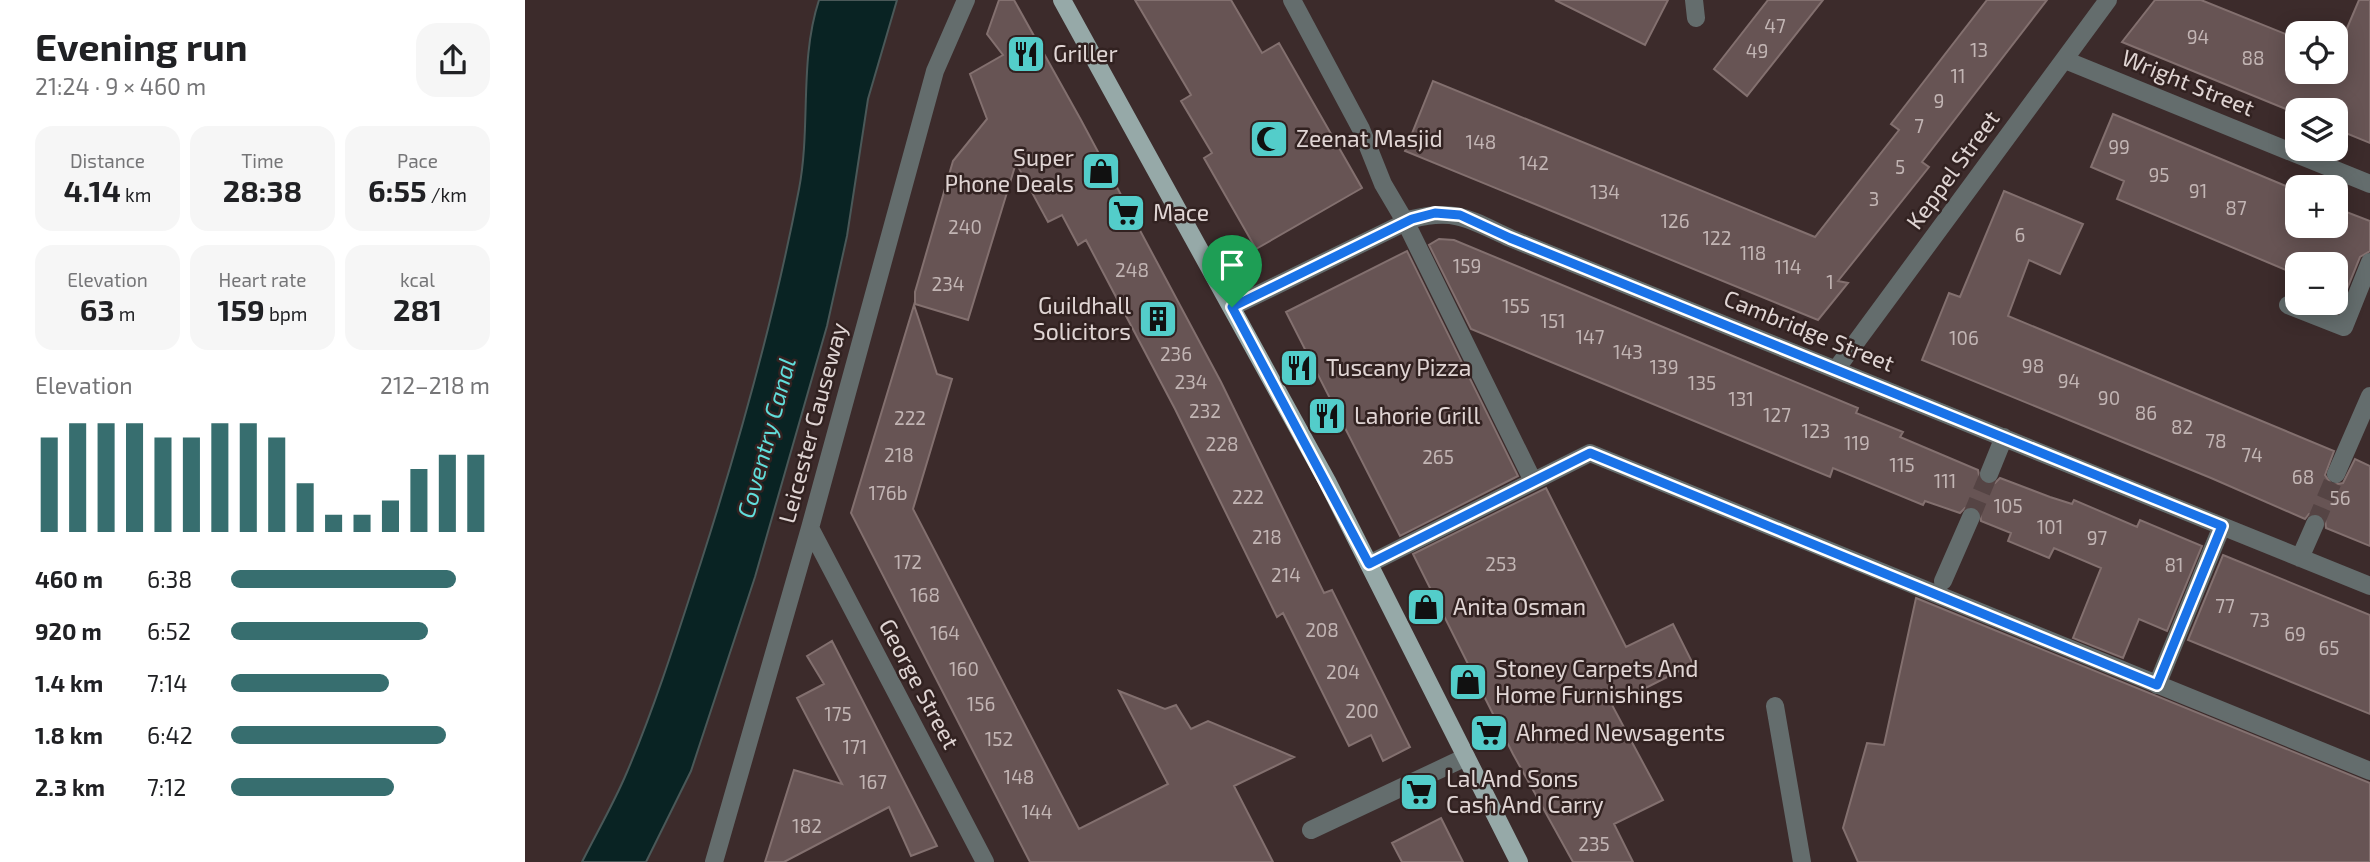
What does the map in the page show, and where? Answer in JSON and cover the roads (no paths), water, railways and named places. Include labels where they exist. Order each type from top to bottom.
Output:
[{"type":"main road","points":[[1062,0],[1232,307],[1369,564],[1519,862]]},
{"type":"street","name":"Leicester Causeway","points":[[714,862],[810,528],[935,71],[966,0]]},
{"type":"street","points":[[1292,0],[1361,129],[1383,184],[1406,223],[1533,481]]},
{"type":"street","name":"Keppel Street","points":[[1837,369],[2108,0]]},
{"type":"street","name":"Wright Street","points":[[2065,60],[2370,184]]},
{"type":"street","name":"Cambridge Street","points":[[1232,307],[1406,223],[1435,213],[1460,215],[1510,238],[2370,586]]},
{"type":"street","points":[[2313,315],[2344,327],[2370,262]]},
{"type":"street","points":[[2336,474],[2370,396]]},
{"type":"street","points":[[1989,474],[2004,437]]},
{"type":"street","points":[[1369,564],[1590,453],[2370,771]]},
{"type":"street","points":[[1943,581],[1971,517]]},
{"type":"street","points":[[2300,558],[2315,524]]},
{"type":"street","points":[[2157,685],[2222,526]]},
{"type":"street","name":"George Street","points":[[810,528],[985,862]]},
{"type":"street","points":[[1775,706],[1802,862]]},
{"type":"street","points":[[1311,830],[1466,757]]},
{"type":"water","name":"Coventry Canal","points":[[819,0],[897,0],[868,99],[847,236],[827,326],[755,577],[691,771],[646,862],[582,862],[622,784],[648,720],[701,562],[743,424],[768,330],[799,189],[809,46]]},
{"type":"tunnel","points":[[1971,517],[1989,474]]},
{"type":"tunnel","points":[[2315,524],[2336,474]]},
{"type":"place","name":"Griller","points":[[1026,54]]},
{"type":"place","name":"Zeenat Masjid","points":[[1269,139]]},
{"type":"place","name":"Super Phone Deals","points":[[1101,171]]},
{"type":"place","name":"Mace","points":[[1126,213]]},
{"type":"place","name":"Guildhall Solicitors","points":[[1158,319]]},
{"type":"place","name":"Tuscany Pizza","points":[[1299,368]]},
{"type":"place","name":"Lahorie Grill","points":[[1327,416]]},
{"type":"place","name":"Anita Osman","points":[[1426,607]]},
{"type":"place","name":"Stoney Carpets And Home Furnishings","points":[[1468,682]]},
{"type":"place","name":"Ahmed Newsagents","points":[[1489,733]]},
{"type":"place","name":"Lal And Sons Cash And Carry","points":[[1419,792]]}]
